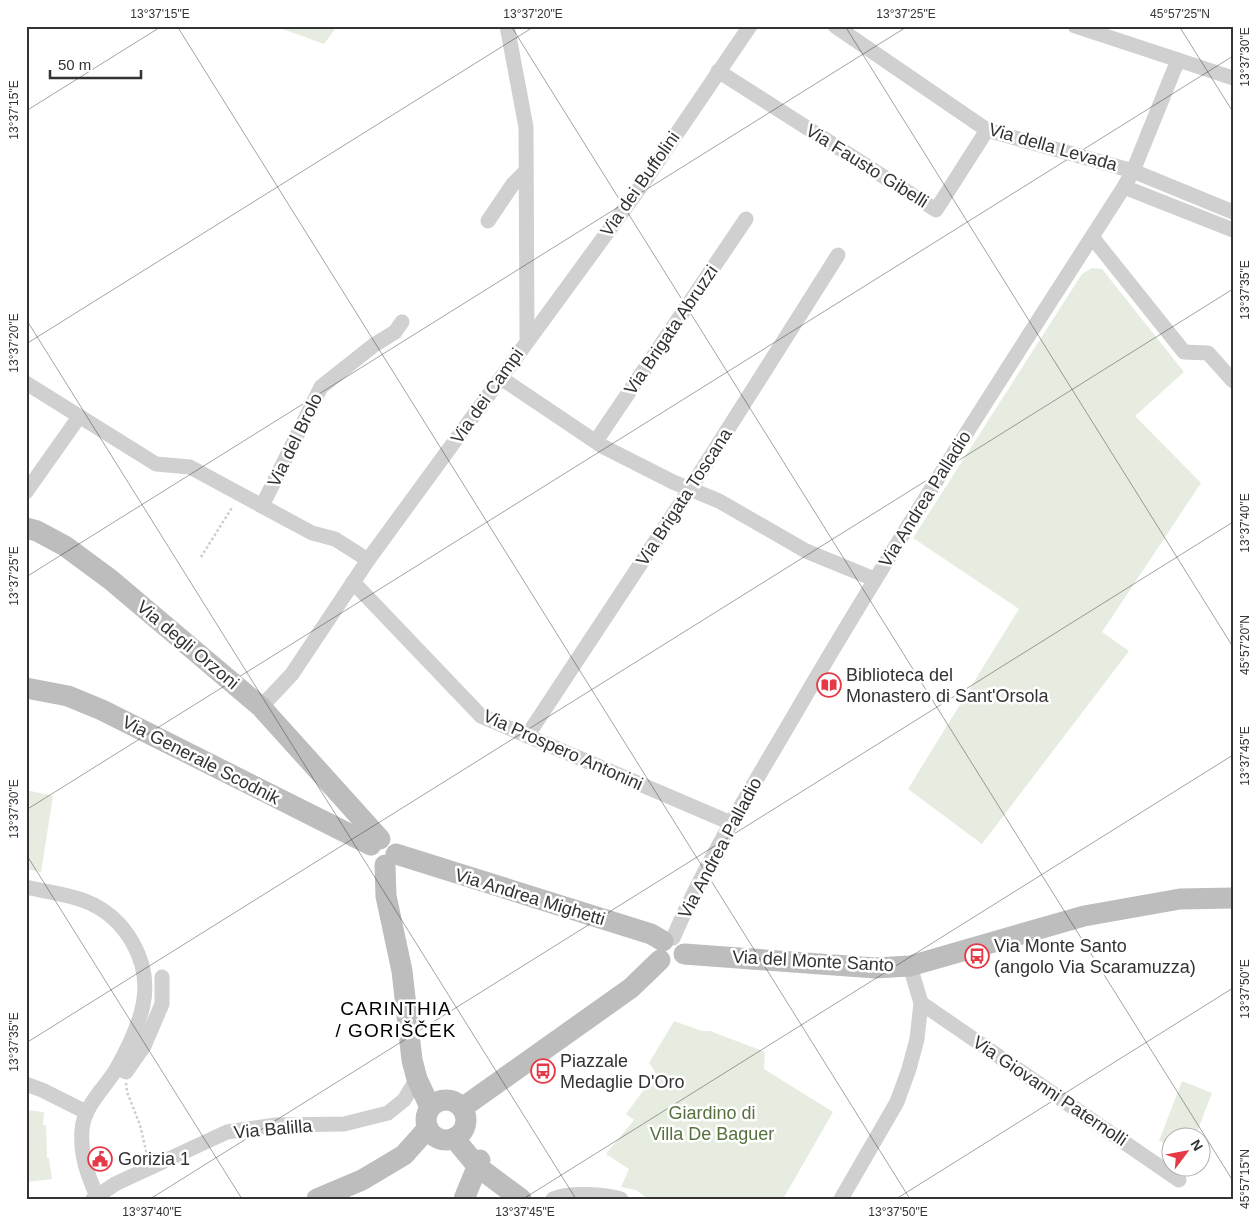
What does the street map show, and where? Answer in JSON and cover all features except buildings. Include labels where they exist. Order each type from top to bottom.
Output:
[{"type":"main road","name":"Via degli Orzoni","points":[[26,528],[37,531],[65,546],[110,580],[261,707],[332,786],[375,842],[369,855],[372,860],[381,866],[391,860]]},
{"type":"main road","name":"Via Generale Scodnik","points":[[26,688],[68,696],[102,710],[308,813],[375,842]]},
{"type":"main road","points":[[308,813],[326,805],[331,796],[332,786]]},
{"type":"main road","points":[[391,860],[386,896],[402,971],[412,1060],[417,1080],[430,1107]]},
{"type":"main road","name":"Via Andrea Mighetti","points":[[391,860],[651,934],[670,948]]},
{"type":"main road","name":"Via del Monte Santo","points":[[670,948],[875,968],[910,966],[1084,916],[1180,899],[1233,898]]},
{"type":"main road","points":[[462,1108],[631,988],[670,948]]},
{"type":"main road","points":[[449,1100],[462,1108],[466,1119],[457,1137],[448,1140],[436,1138],[428,1128],[426,1118],[430,1107],[438,1101],[449,1100]]},
{"type":"main road","points":[[317,1199],[362,1180],[404,1155],[428,1128]]},
{"type":"main road","points":[[457,1137],[479,1164],[520,1199]]},
{"type":"main road","points":[[464,1199],[479,1164]]},
{"type":"street","name":"Via dei Campi","points":[[261,707],[292,674],[368,560],[501,378],[526,340],[526,127],[507,26]]},
{"type":"street","name":"Via dei Buffolini","points":[[526,340],[639,189],[750,26]]},
{"type":"street","name":"Via della Levada","points":[[835,26],[987,130],[1133,171],[1233,212]]},
{"type":"street","points":[[1075,26],[1233,78]]},
{"type":"street","name":"Via Andrea Palladio","points":[[670,948],[684,912],[732,823],[874,579],[1124,187],[1133,171],[1178,60]]},
{"type":"street","name":"Via Fausto Gibelli","points":[[718,71],[936,210],[987,130]]},
{"type":"street","points":[[488,221],[513,184],[526,172]]},
{"type":"street","name":"Via della Levada","points":[[1124,187],[1233,230]]},
{"type":"street","name":"Via Brigata Abruzzi","points":[[596,441],[746,219]]},
{"type":"street","points":[[1092,237],[1184,352],[1208,353],[1233,381]]},
{"type":"street","name":"Via Brigata Toscana","points":[[527,736],[690,489],[838,255]]},
{"type":"street","name":"Via del Brolo","points":[[262,506],[321,387],[374,345],[395,332],[402,322]]},
{"type":"street","points":[[501,378],[596,441],[690,489],[719,501],[806,550],[874,579]]},
{"type":"street","name":"Via del Brolo","points":[[26,383],[156,464],[190,467],[312,533],[335,539],[368,560]]},
{"type":"street","points":[[26,492],[79,417]]},
{"type":"street","name":"Via Prospero Antonini","points":[[354,582],[481,716],[732,823]]},
{"type":"street","points":[[26,887],[85,901],[101,910],[116,921],[128,934],[137,950],[143,966],[145,983],[143,1006],[121,1070]]},
{"type":"street","points":[[841,1199],[897,1102],[917,1039],[921,1003],[910,966]]},
{"type":"street","points":[[96,1197],[84,1167],[82,1130],[86,1112],[144,1046],[162,1004],[162,977]]},
{"type":"street","name":"Via Giovanni Paternolli","points":[[921,1003],[1179,1180]]},
{"type":"street","name":"Via Balilla","points":[[96,1197],[149,1166],[227,1132],[276,1125],[344,1124],[388,1113],[404,1100],[417,1080]]},
{"type":"street","points":[[26,1084],[86,1112]]},
{"type":"street","points":[[553,1199],[561,1195],[602,1196],[621,1199]]},
{"type":"path","name":"Via del Brolo","points":[[201,557],[240,494]]},
{"type":"path","points":[[121,1070],[127,1092],[140,1125],[149,1166]]},
{"type":"green space","points":[[274,26],[337,26],[324,44]]},
{"type":"green space","points":[[1092,268],[1102,269],[1184,372],[1135,416],[1201,483],[1102,632],[1129,651],[982,844],[908,789],[1019,609],[913,538],[1082,274]]},
{"type":"green space","points":[[26,790],[53,796],[41,872],[26,869]]},
{"type":"green space","name":"Giardino di Villa De Baguer","points":[[674,1021],[702,1031],[710,1031],[765,1052],[764,1069],[833,1112],[783,1199],[648,1199],[636,1190],[621,1187],[629,1169],[606,1154],[634,1120],[626,1114],[656,1073],[649,1063]]},
{"type":"green space","points":[[1182,1081],[1212,1093],[1198,1128],[1164,1128]]},
{"type":"green space","points":[[26,1110],[44,1112],[43,1125],[46,1125],[47,1158],[49,1158],[52,1179],[26,1182]]},
{"type":"place","name":"Biblioteca del Monastero di Sant'Orsola","points":[[829,685]]},
{"type":"place","name":"Via Monte Santo (angolo Via Scaramuzza)","points":[[977,956]]},
{"type":"place","name":"Piazzale Medaglie D'Oro","points":[[543,1071]]},
{"type":"place","name":"Gorizia 1","points":[[100,1159]]},
{"type":"district","name":"CARINTHIA / GORIŠČEK","points":[[396,1019]]}]
